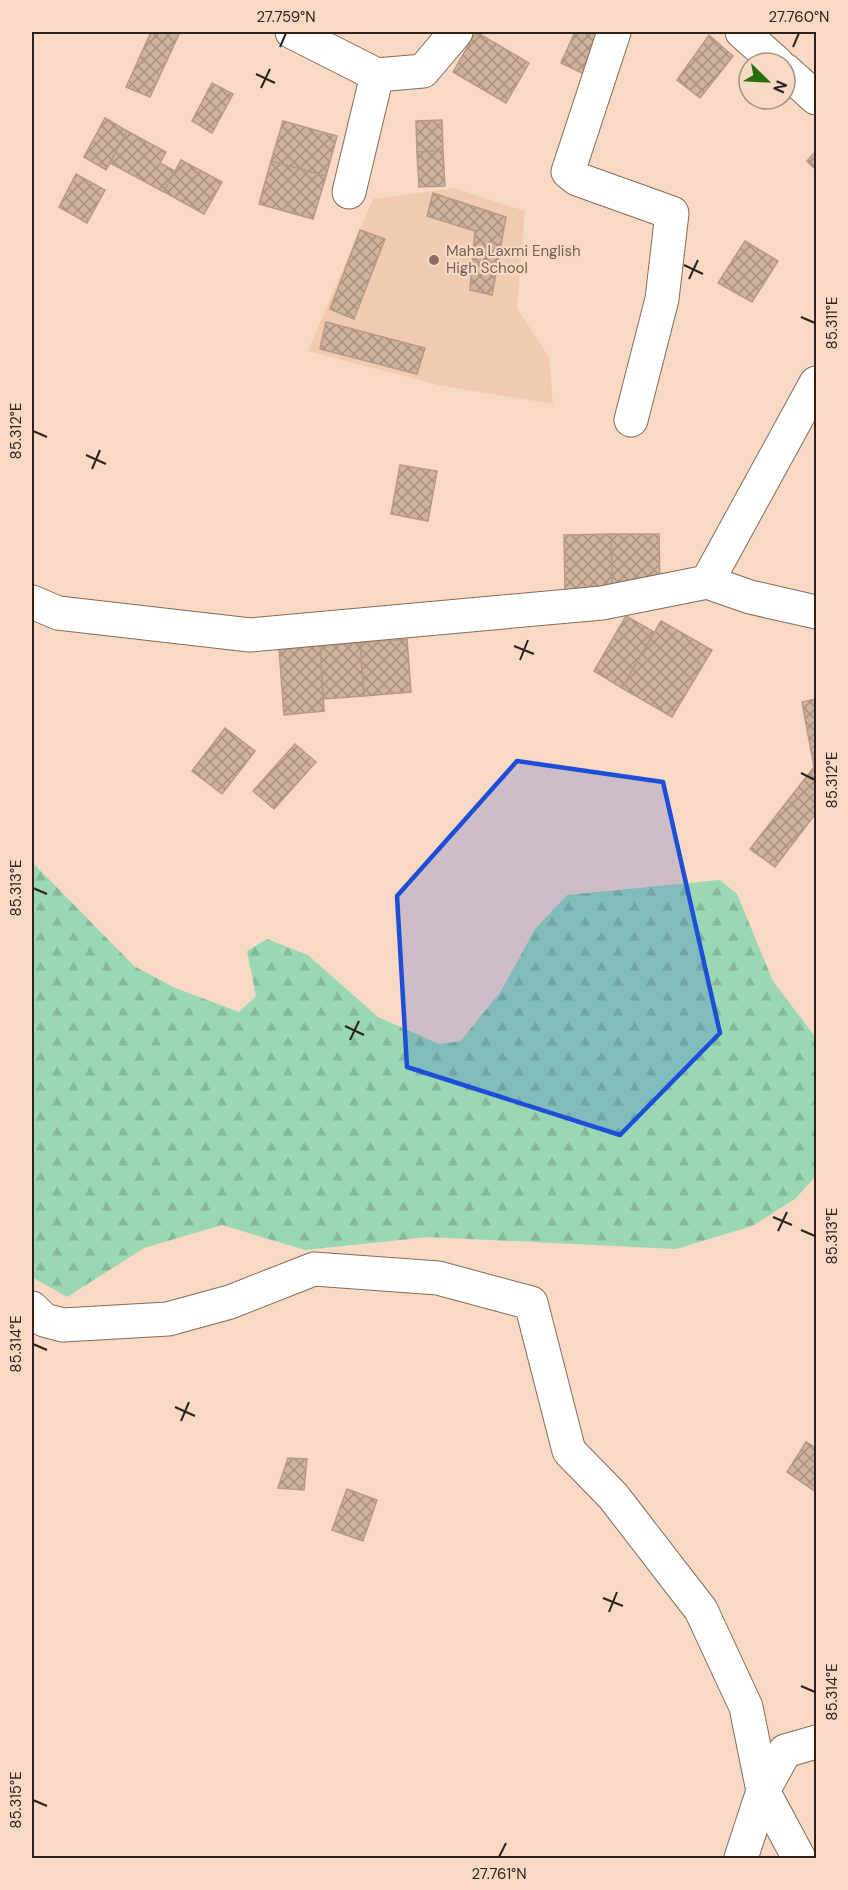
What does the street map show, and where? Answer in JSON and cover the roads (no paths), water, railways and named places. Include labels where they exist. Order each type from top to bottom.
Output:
[{"type":"street","points":[[291,32],[377,75],[423,71],[456,32]]},
{"type":"street","points":[[614,32],[568,172],[577,179],[672,213],[662,299],[631,420]]},
{"type":"street","points":[[742,32],[763,51]]},
{"type":"street","points":[[349,192],[377,75]]},
{"type":"street","points":[[797,81],[816,98]]},
{"type":"street","points":[[707,582],[816,383]]},
{"type":"street","points":[[32,602],[58,613],[250,635],[602,603],[707,582],[750,597],[816,612]]},
{"type":"street","points":[[32,1308],[44,1320],[63,1324],[168,1319],[230,1302],[314,1269],[438,1278],[531,1303],[568,1451],[613,1496],[701,1610],[746,1707],[763,1791],[799,1858]]},
{"type":"street","points":[[741,1858],[763,1791],[785,1751],[816,1742]]},
{"type":"place","name":"Maha Laxmi English High School","points":[[434,260]]}]
